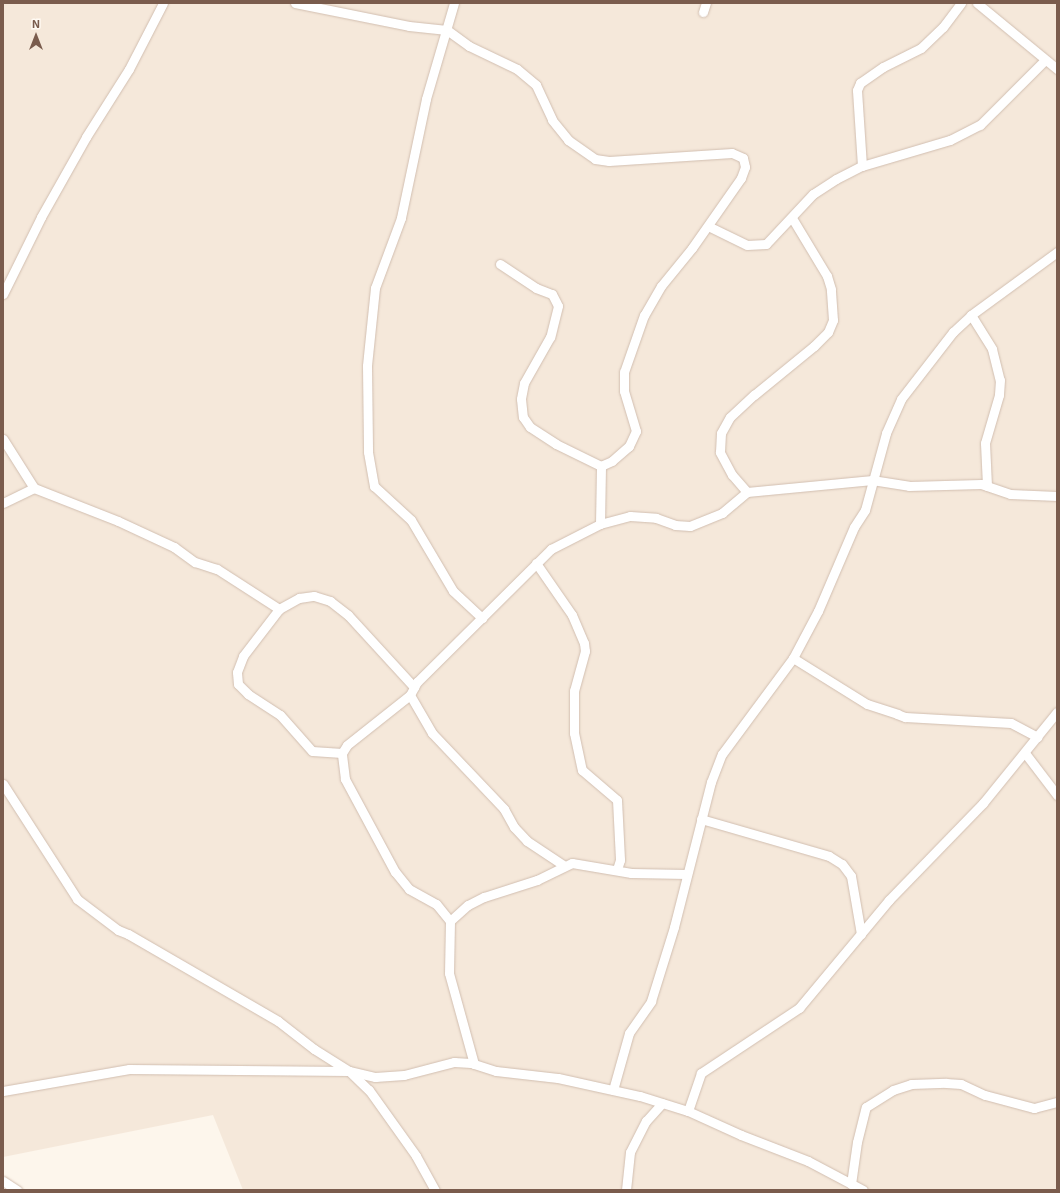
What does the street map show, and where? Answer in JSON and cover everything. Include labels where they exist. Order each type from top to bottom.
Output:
[{"type":"street","points":[[3,294],[45,210],[86,137],[129,69],[163,3]]},
{"type":"street","points":[[295,3],[409,26],[447,30],[469,46],[517,69],[536,85],[556,125],[568,140],[595,159],[610,161],[732,153],[744,158],[745,167],[741,178],[708,226],[661,286],[644,315],[624,372],[624,391],[636,431],[629,446],[612,461],[601,466]]},
{"type":"street","points":[[454,3],[447,30],[436,56],[401,218],[382,263],[375,288],[367,366],[368,452],[374,486],[411,520],[453,591],[482,618]]},
{"type":"street","points":[[862,166],[857,90],[860,83],[883,67],[921,48],[943,27],[961,3]]},
{"type":"street","points":[[977,3],[998,18],[1044,60],[1057,69]]},
{"type":"street","points":[[708,226],[747,245],[760,246],[774,238],[813,194],[862,166],[950,140],[980,125],[1044,60]]},
{"type":"street","points":[[747,492],[732,475],[720,452],[721,432],[730,417],[754,395],[814,346],[828,332],[833,320],[832,294],[827,276],[792,218]]},
{"type":"street","points":[[613,1090],[629,1033],[651,1001],[701,819],[722,754],[793,658],[818,611],[854,526],[865,510],[886,433],[906,390],[953,332],[971,315],[1057,252]]},
{"type":"street","points":[[500,264],[536,288],[552,294],[558,306],[550,337],[524,383],[521,399],[523,417],[530,428],[556,444],[601,466]]},
{"type":"street","points":[[971,315],[992,349],[1000,380],[999,394],[985,443],[987,486]]},
{"type":"street","points":[[3,439],[34,488],[118,521],[174,547],[195,562],[217,569],[279,609]]},
{"type":"street","points":[[600,524],[601,466]]},
{"type":"street","points":[[474,1064],[449,973],[450,921],[436,904],[401,882],[345,779],[341,765],[342,753],[347,745],[412,691],[536,563],[552,549],[600,524],[630,516],[656,518],[675,525],[690,526],[722,513],[747,492],[872,480],[909,486],[964,483],[987,486],[1010,494],[1057,496]]},
{"type":"street","points":[[3,503],[34,488]]},
{"type":"street","points":[[536,563],[572,615],[584,642],[584,651],[574,691],[574,733],[582,770],[617,800],[620,860],[617,869]]},
{"type":"street","points":[[342,753],[312,751],[280,715],[248,694],[238,684],[237,672],[243,656],[279,609],[299,598],[314,596],[330,601],[348,615],[412,691],[432,733],[504,809],[514,827],[527,841],[563,865]]},
{"type":"street","points":[[793,658],[867,704],[905,717],[1012,723],[1037,736]]},
{"type":"street","points":[[688,1110],[701,1073],[799,1008],[889,900],[983,803],[1057,712]]},
{"type":"street","points":[[1025,753],[1057,795]]},
{"type":"street","points":[[3,784],[77,899],[118,930],[128,934],[278,1021],[314,1049],[349,1071],[374,1096],[416,1156],[435,1190]]},
{"type":"street","points":[[701,819],[729,825],[829,856],[842,864],[852,876],[861,934]]},
{"type":"street","points":[[450,921],[468,905],[484,897],[537,880],[563,865],[581,863],[631,873],[687,874]]},
{"type":"street","points":[[3,1091],[129,1069],[349,1071],[375,1077],[404,1075],[454,1062],[474,1064],[496,1071],[558,1078],[613,1090],[688,1110],[741,1135],[808,1161],[863,1190]]},
{"type":"street","points":[[851,1184],[857,1142],[866,1107],[893,1090],[911,1084],[961,1084],[985,1095],[1034,1108],[1057,1102]]},
{"type":"street","points":[[626,1190],[630,1152],[646,1121],[662,1103]]},
{"type":"street","points":[[3,1181],[17,1190]]},
{"type":"shaded area","points":[[3,3],[1057,3],[1057,1190],[243,1190],[213,1115],[3,1157]]}]
